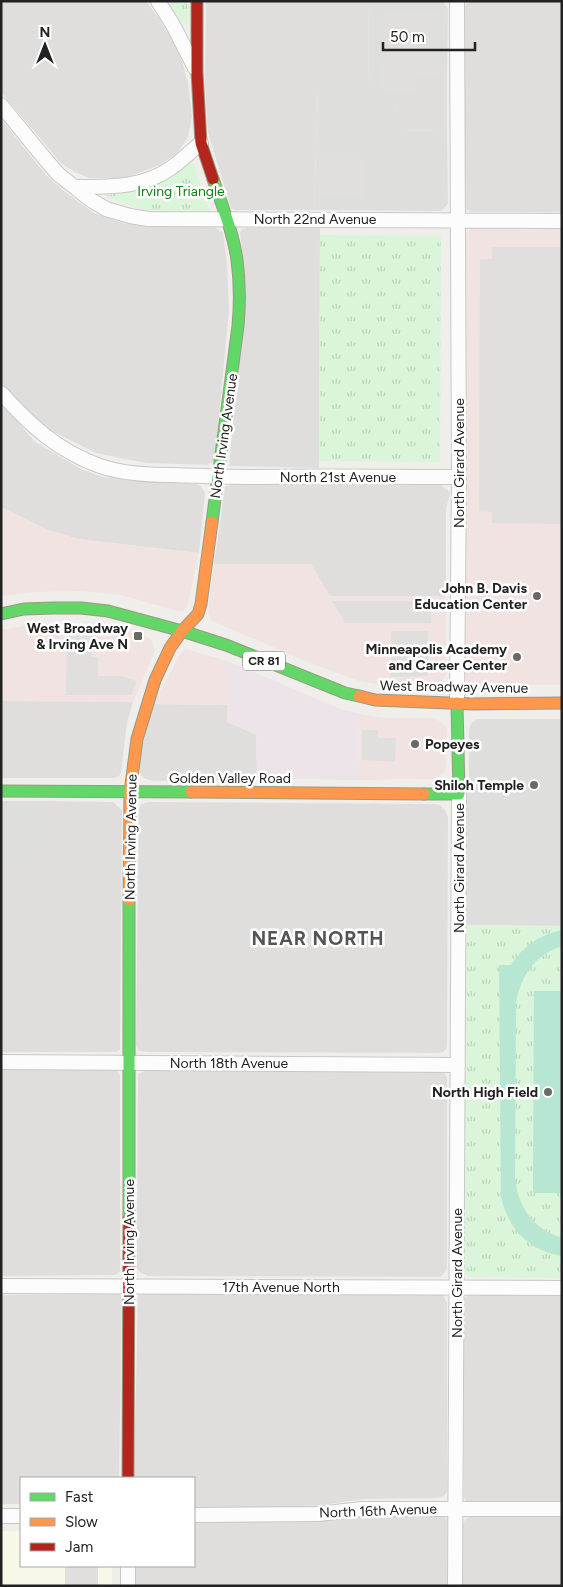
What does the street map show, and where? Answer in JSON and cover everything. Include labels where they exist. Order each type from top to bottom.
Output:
[{"type":"street","name":"North Irving Avenue","points":[[158,1],[173,25],[196,72]]},
{"type":"street","name":"North Irving Avenue","points":[[128,1477],[130,792],[137,739],[155,680],[170,648],[182,630],[198,614],[201,604],[231,386],[240,297],[237,258],[227,219],[201,143],[196,72],[197,1]]},
{"type":"street","name":"North Girard Avenue","points":[[456,1586],[459,794],[457,703],[459,220],[457,1]]},
{"type":"street","name":"North 22nd Avenue","points":[[1,105],[58,174],[91,200],[106,209],[130,216],[148,219],[562,220]]},
{"type":"street","points":[[76,187],[115,187],[143,182],[170,169],[201,143]]},
{"type":"street","name":"North 21st Avenue","points":[[1,393],[38,431],[59,446],[102,467],[142,474],[217,477],[459,477]]},
{"type":"street","name":"West Broadway Avenue","points":[[1,614],[24,609],[81,608],[108,611],[182,630],[226,645],[345,693],[375,700],[457,703],[562,703]]},
{"type":"street","name":"Golden Valley Road","points":[[1,791],[459,794]]},
{"type":"street","name":"North 18th Avenue","points":[[1,1062],[458,1065]]},
{"type":"street","name":"17th Avenue North","points":[[1,1286],[562,1288]]},
{"type":"street","name":"North 16th Avenue","points":[[195,1515],[318,1514],[362,1509],[562,1509]]},
{"type":"street","points":[[1,1516],[20,1516]]},
{"type":"street","points":[[128,1567],[128,1586]]},
{"type":"shaded area","points":[[1,1],[146,1],[174,43],[182,61],[188,83],[192,116],[188,137],[178,152],[160,165],[125,178],[89,178],[61,163],[1,92]]},
{"type":"shaded area","points":[[211,1],[369,1],[368,91],[318,90],[314,210],[235,210],[231,208],[208,132],[205,81],[206,3]]},
{"type":"shaded area","points":[[369,1],[443,1],[448,9],[447,74],[416,74],[416,90],[403,90],[395,101],[397,130],[447,131],[448,203],[440,211],[314,210],[318,90],[368,90]]},
{"type":"shaded area","points":[[472,1],[562,2],[562,212],[471,212],[466,209],[464,203],[464,9],[466,4]]},
{"type":"shaded area","points":[[383,10],[439,10],[439,74],[416,74],[416,90],[382,90]]},
{"type":"shaded area","points":[[416,74],[447,74],[447,131],[396,130],[395,100]]},
{"type":"shaded area","points":[[1,119],[46,175],[65,192],[94,213],[125,224],[215,227],[223,233],[227,264],[229,310],[215,458],[213,462],[208,465],[146,463],[96,453],[54,432],[19,404],[1,383]]},
{"type":"shaded area","points":[[319,159],[364,159],[364,198],[318,198]]},
{"type":"shaded area","points":[[320,228],[319,468],[229,466],[246,286],[240,233],[242,229]]},
{"type":"shaded area","points":[[472,228],[562,228],[562,685],[473,685],[467,682],[465,676],[464,237],[465,233]]},
{"type":"shaded area","points":[[492,247],[562,247],[562,524],[492,523],[492,512],[479,511],[480,259],[492,259]]},
{"type":"shaded area","points":[[1,402],[35,442],[81,469],[103,477],[196,484],[201,486],[205,493],[199,553],[77,539],[46,529],[1,507]]},
{"type":"shaded area","points":[[233,484],[441,485],[450,494],[446,509],[446,596],[330,596],[214,564],[225,487]]},
{"type":"shaded area","points":[[1,507],[46,529],[77,539],[199,553],[187,607],[183,611],[178,611],[121,595],[80,591],[37,592],[1,596]]},
{"type":"shaded area","points":[[214,564],[311,564],[330,596],[446,596],[446,675],[442,681],[431,685],[385,686],[359,681],[318,666],[214,622],[208,613]]},
{"type":"shaded area","points":[[332,601],[431,601],[431,623],[345,623]]},
{"type":"shaded area","points":[[34,624],[93,625],[116,628],[151,639],[155,650],[133,702],[1,701],[1,630]]},
{"type":"shaded area","points":[[391,631],[428,631],[428,676],[391,677]]},
{"type":"shaded area","points":[[67,633],[92,635],[92,657],[98,657],[98,676],[122,676],[137,681],[131,695],[66,695]]},
{"type":"shaded area","points":[[186,649],[227,661],[227,705],[153,704],[180,655]]},
{"type":"shaded area","points":[[227,661],[341,709],[360,714],[359,780],[257,779],[256,735],[227,722]]},
{"type":"shaded area","points":[[1,701],[133,702],[127,723],[121,773],[114,778],[1,778]]},
{"type":"shaded area","points":[[153,704],[227,705],[227,722],[256,734],[257,779],[153,781],[144,778],[141,775],[138,763]]},
{"type":"shaded area","points":[[360,714],[386,718],[433,718],[443,723],[447,730],[446,767],[444,773],[436,779],[359,780]]},
{"type":"shaded area","points":[[477,719],[562,719],[562,926],[463,925],[464,800],[469,784],[469,729],[471,724]]},
{"type":"shaded area","points":[[362,730],[378,730],[378,738],[396,738],[395,762],[362,760]]},
{"type":"shaded area","points":[[1,801],[41,801],[41,855],[1,855]]},
{"type":"shaded area","points":[[41,801],[113,802],[122,810],[120,1050],[116,1052],[1,1052],[1,855],[41,855]]},
{"type":"shaded area","points":[[148,802],[440,805],[448,817],[446,1049],[438,1053],[139,1051],[136,1045],[139,808],[142,804]]},
{"type":"shaded area","points":[[1,1069],[115,1070],[118,1072],[120,1076],[120,1271],[117,1274],[1,1276]]},
{"type":"shaded area","points":[[147,1070],[443,1071],[447,1078],[447,1268],[444,1274],[440,1277],[148,1276],[139,1272],[137,1268],[138,1074]]},
{"type":"shaded area","points":[[143,1292],[439,1293],[443,1295],[447,1303],[447,1492],[442,1497],[437,1498],[364,1499],[308,1507],[195,1507],[195,1477],[134,1477],[139,1294]]},
{"type":"shaded area","points":[[118,1294],[122,1296],[119,1477],[20,1477],[20,1504],[1,1504],[1,1295]]},
{"type":"shaded area","points":[[469,1294],[562,1294],[562,1501],[469,1502],[464,1497],[464,1300]]},
{"type":"shaded area","points":[[443,1514],[447,1520],[447,1586],[133,1586],[133,1567],[195,1567],[195,1521],[316,1522],[364,1515]]},
{"type":"shaded area","points":[[469,1517],[562,1517],[562,1586],[463,1586],[463,1524]]},
{"type":"shaded area","points":[[1,1531],[20,1531],[20,1567],[112,1567],[112,1586],[1,1586]]},
{"type":"shaded area","points":[[65,1567],[98,1567],[98,1586],[65,1586]]},
{"type":"green space","points":[[168,1],[188,1],[189,20],[187,25],[179,20]]},
{"type":"green space","name":"Irving Triangle","points":[[193,162],[210,212],[142,210],[106,196],[150,185]]},
{"type":"green space","points":[[320,235],[441,236],[440,462],[319,461]]},
{"type":"green space","points":[[463,925],[562,926],[562,1278],[470,1277],[461,1268]]},
{"type":"green space","points":[[562,930],[562,946],[544,955],[531,967],[518,993],[516,1003],[515,1178],[520,1198],[529,1216],[543,1229],[562,1238],[562,1256],[540,1249],[522,1236],[509,1219],[501,1197],[499,965],[511,965],[532,942]]},
{"type":"green space","name":"North High Field","points":[[534,991],[562,991],[562,1193],[533,1193]]},
{"type":"traffic: fast","points":[[212,522],[238,326],[239,301],[239,276],[233,239],[213,179]]},
{"type":"traffic: fast","points":[[1,614],[24,609],[53,608],[81,608],[108,611],[226,645],[345,693],[359,696]]},
{"type":"traffic: fast","points":[[424,794],[459,794],[457,703]]},
{"type":"traffic: fast","points":[[1,791],[191,792]]},
{"type":"traffic: fast","points":[[129,900],[129,1218]]},
{"type":"traffic: slow","points":[[129,900],[130,792],[137,739],[155,680],[170,648],[182,631],[198,614],[212,522]]},
{"type":"traffic: slow","points":[[359,696],[375,700],[473,704],[562,703]]},
{"type":"traffic: slow","points":[[191,792],[424,794]]},
{"type":"traffic: jam","points":[[197,1],[197,72],[201,143],[213,179]]},
{"type":"traffic: jam","points":[[128,1477],[129,1218]]},
{"type":"place","name":"John B. Davis Education Center","points":[[537,596]]},
{"type":"place","name":"West Broadway & Irving Ave N","points":[[138,636]]},
{"type":"place","name":"Minneapolis Academy and Career Center","points":[[517,657]]},
{"type":"place","name":"Popeyes","points":[[415,744]]},
{"type":"place","name":"Shiloh Temple","points":[[534,785]]},
{"type":"place","name":"North High Field","points":[[548,1092]]},
{"type":"district","name":"NEAR NORTH","points":[[318,938]]}]
